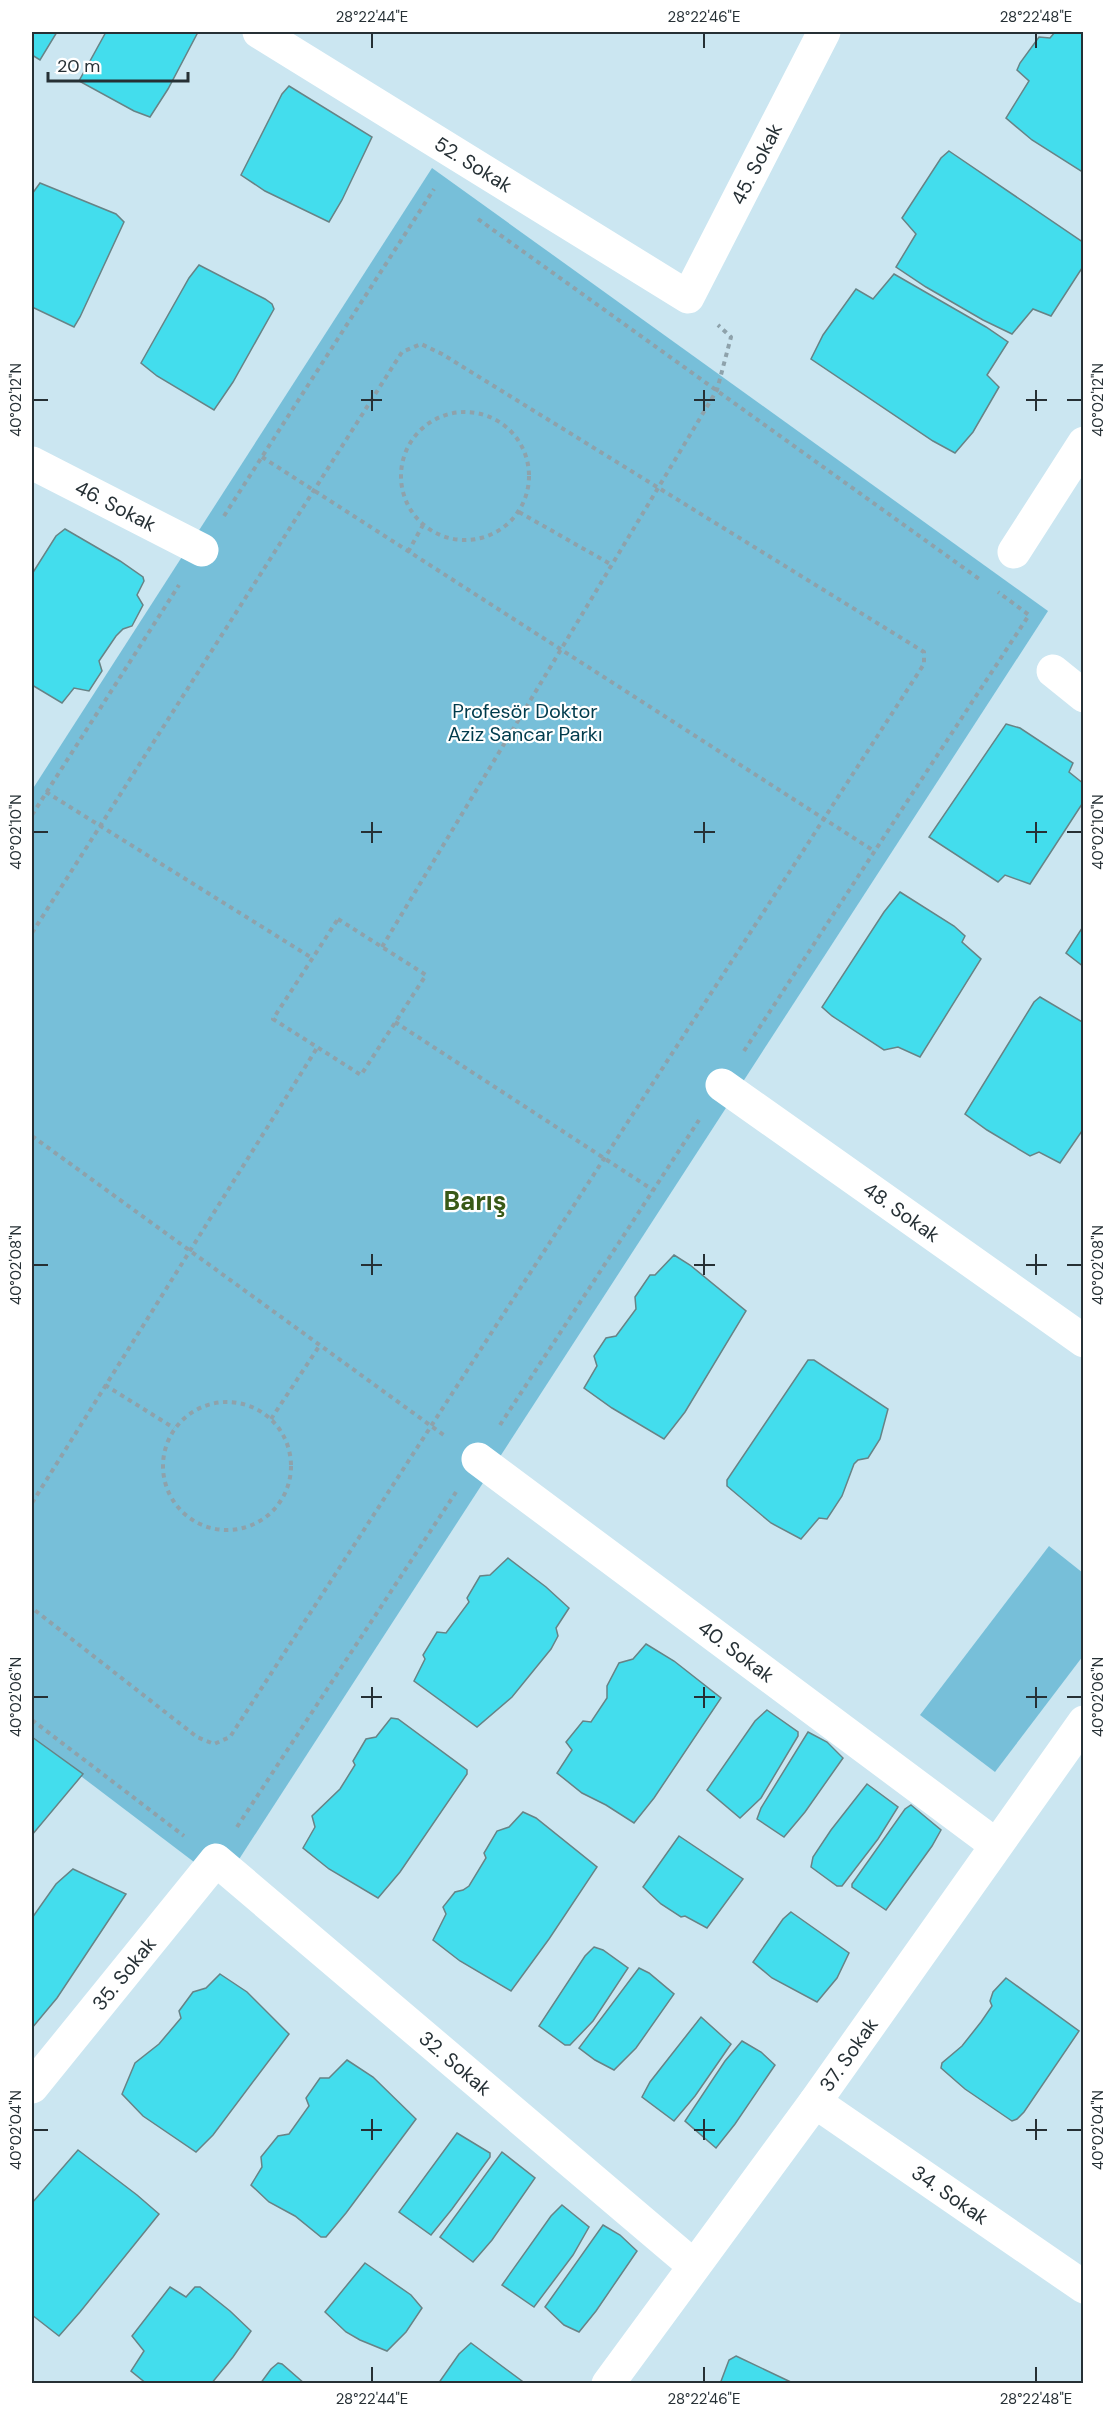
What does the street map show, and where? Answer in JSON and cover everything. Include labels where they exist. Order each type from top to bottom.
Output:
[{"type":"street","name":"52. Sokak","points":[[259,32],[688,297]]},
{"type":"street","name":"45. Sokak","points":[[688,297],[824,32]]},
{"type":"street","points":[[1014,552],[1083,443]]},
{"type":"street","name":"46. Sokak","points":[[32,463],[202,550]]},
{"type":"street","points":[[1053,671],[1083,696]]},
{"type":"street","name":"48. Sokak","points":[[722,1085],[1083,1341]]},
{"type":"street","name":"40. Sokak","points":[[478,1459],[996,1845]]},
{"type":"street","name":"37. Sokak","points":[[608,2384],[815,2102],[1083,1722]]},
{"type":"street","name":"35. Sokak","points":[[32,2087],[216,1860]]},
{"type":"street","name":"32. Sokak","points":[[216,1860],[694,2266]]},
{"type":"street","name":"34. Sokak","points":[[815,2102],[1083,2287]]},
{"type":"path","points":[[32,815],[435,188],[444,195]]},
{"type":"path","points":[[473,216],[987,584]]},
{"type":"path","points":[[382,947],[717,390],[731,337],[688,297]]},
{"type":"path","points":[[32,933],[402,352],[421,345],[442,354],[924,652],[924,664],[230,1737],[214,1744],[197,1737],[32,1608]]},
{"type":"path","points":[[458,411],[479,413],[499,421],[515,434],[525,452],[530,472],[528,493],[519,512],[504,527],[485,537],[463,541],[442,536],[423,525],[409,509],[402,489],[401,467],[408,446],[421,429],[438,418],[458,411]]},
{"type":"path","points":[[262,457],[874,851]]},
{"type":"path","points":[[519,512],[612,565]]},
{"type":"path","points":[[408,552],[423,525]]},
{"type":"path","points":[[32,1720],[216,1860],[1029,615],[995,590]]},
{"type":"path","points":[[46,792],[312,958]]},
{"type":"path","points":[[338,919],[382,947],[426,975],[361,1075],[273,1019],[338,919]]},
{"type":"path","points":[[395,1022],[654,1190]]},
{"type":"path","points":[[32,1503],[317,1048]]},
{"type":"path","points":[[32,1136],[478,1459]]},
{"type":"path","points":[[271,1419],[320,1346]]},
{"type":"path","points":[[105,1385],[174,1428]]},
{"type":"path","points":[[232,1401],[253,1406],[271,1419],[284,1436],[291,1456],[291,1478],[284,1498],[270,1515],[253,1526],[232,1531],[211,1529],[192,1521],[176,1507],[166,1488],[162,1468],[165,1447],[174,1428],[190,1412],[210,1404],[232,1401]]},
{"type":"green space","name":"Profesör Doktor Aziz Sancar Parkı","points":[[432,168],[1048,611],[223,1884],[32,1739],[32,790]]},
{"type":"green space","points":[[1049,1546],[1083,1573],[1083,1656],[995,1772],[920,1715]]},
{"type":"building","points":[[32,32],[57,32],[40,60],[32,55]]},
{"type":"building","points":[[106,32],[198,32],[168,89],[150,117],[134,111],[79,81]]},
{"type":"building","points":[[1055,32],[1084,32],[1084,173],[1032,140],[1006,118],[1029,81],[1017,70],[1020,63],[1039,37],[1050,38]]},
{"type":"building","points":[[289,86],[372,137],[329,222],[265,191],[241,175],[282,94]]},
{"type":"building","points":[[949,151],[1084,243],[1084,265],[1051,316],[1033,309],[1012,334],[983,320],[896,267],[916,234],[902,218],[941,158]]},
{"type":"building","points":[[40,183],[116,214],[124,222],[74,327],[32,307],[32,194]]},
{"type":"building","points":[[199,265],[265,299],[272,304],[274,309],[233,382],[214,410],[157,376],[141,363],[189,278]]},
{"type":"building","points":[[894,274],[1008,342],[987,375],[999,387],[973,432],[955,453],[933,441],[811,359],[823,335],[856,289],[873,299]]},
{"type":"building","points":[[65,529],[120,561],[143,577],[144,581],[137,595],[143,605],[132,626],[123,629],[116,636],[99,661],[102,671],[89,691],[74,688],[62,703],[32,685],[32,574],[56,536]]},
{"type":"building","points":[[1006,724],[1020,728],[1073,763],[1069,772],[1084,784],[1084,801],[1030,884],[1005,875],[998,882],[929,837]]},
{"type":"building","points":[[900,892],[954,926],[965,936],[962,942],[981,959],[920,1057],[898,1047],[884,1050],[822,1007],[884,912]]},
{"type":"building","points":[[1084,925],[1084,967],[1066,953]]},
{"type":"building","points":[[1040,997],[1084,1023],[1084,1128],[1060,1163],[1039,1152],[1030,1156],[965,1114],[1034,1002]]},
{"type":"building","points":[[674,1255],[690,1265],[746,1311],[685,1412],[664,1439],[612,1408],[584,1388],[597,1366],[594,1356],[606,1338],[616,1336],[636,1309],[635,1297],[650,1275],[655,1275]]},
{"type":"building","points":[[808,1360],[814,1360],[888,1409],[880,1439],[868,1458],[858,1460],[854,1464],[842,1496],[827,1519],[819,1518],[801,1539],[771,1523],[727,1486],[727,1480]]},
{"type":"building","points":[[508,1558],[569,1608],[556,1628],[558,1636],[551,1649],[512,1697],[477,1727],[414,1681],[425,1659],[423,1655],[437,1632],[446,1633],[469,1602],[467,1598],[480,1576],[490,1575]]},
{"type":"building","points":[[646,1644],[674,1661],[721,1698],[654,1798],[634,1823],[582,1793],[557,1773],[572,1750],[566,1742],[583,1721],[591,1722],[607,1698],[607,1686],[619,1663],[633,1659]]},
{"type":"building","points":[[767,1710],[798,1732],[798,1736],[761,1798],[740,1818],[707,1790],[755,1721]]},
{"type":"building","points":[[391,1718],[398,1719],[467,1770],[467,1774],[400,1872],[378,1898],[329,1869],[303,1848],[315,1827],[312,1816],[340,1789],[355,1765],[353,1761],[366,1739],[376,1737]]},
{"type":"building","points":[[808,1732],[827,1742],[843,1758],[805,1812],[784,1837],[757,1819],[761,1808]]},
{"type":"building","points":[[32,1737],[83,1774],[32,1835]]},
{"type":"building","points":[[867,1784],[898,1807],[878,1839],[842,1886],[837,1886],[811,1867],[813,1857]]},
{"type":"building","points":[[911,1805],[941,1830],[886,1910],[852,1887],[852,1884],[905,1809]]},
{"type":"building","points":[[523,1812],[536,1818],[597,1867],[511,1991],[460,1961],[433,1940],[446,1914],[443,1907],[455,1892],[469,1886],[486,1858],[484,1853],[497,1831],[509,1827]]},
{"type":"building","points":[[679,1836],[743,1879],[707,1928],[685,1916],[681,1917],[661,1904],[643,1887]]},
{"type":"building","points":[[73,1869],[126,1894],[57,1998],[32,2028],[32,1918],[56,1884]]},
{"type":"building","points":[[791,1912],[849,1953],[837,1978],[817,2002],[772,1978],[753,1962],[783,1919]]},
{"type":"building","points":[[594,1947],[603,1950],[628,1968],[593,2021],[570,2045],[565,2045],[539,2026],[585,1956]]},
{"type":"building","points":[[639,1968],[649,1973],[674,1994],[636,2048],[614,2070],[579,2048]]},
{"type":"building","points":[[220,1974],[247,1992],[289,2034],[213,2135],[196,2152],[143,2116],[122,2094],[135,2063],[159,2044],[181,2018],[179,2011],[193,1992],[206,1988]]},
{"type":"building","points":[[1006,1978],[1079,2031],[1024,2112],[1012,2121],[965,2089],[941,2068],[942,2063],[962,2046],[981,2022],[992,2006],[990,2001],[993,1992]]},
{"type":"building","points":[[701,2017],[731,2044],[695,2096],[674,2121],[642,2097],[650,2082]]},
{"type":"building","points":[[742,2041],[761,2052],[775,2065],[716,2148],[685,2121],[725,2061]]},
{"type":"building","points":[[347,2060],[373,2077],[416,2119],[346,2213],[326,2237],[321,2237],[295,2216],[269,2202],[251,2185],[262,2167],[261,2157],[278,2136],[289,2134],[309,2106],[306,2098],[320,2078],[329,2078]]},
{"type":"building","points":[[457,2133],[490,2153],[490,2157],[431,2235],[399,2212]]},
{"type":"building","points":[[78,2150],[159,2214],[59,2336],[32,2315],[32,2203]]},
{"type":"building","points":[[502,2152],[535,2178],[492,2240],[473,2262],[440,2237]]},
{"type":"building","points":[[562,2205],[589,2227],[573,2255],[534,2307],[502,2285],[551,2216]]},
{"type":"building","points":[[603,2225],[620,2235],[637,2251],[579,2332],[564,2325],[545,2307]]},
{"type":"building","points":[[365,2263],[411,2295],[422,2308],[406,2332],[387,2351],[346,2332],[325,2312]]},
{"type":"building","points":[[170,2287],[186,2297],[195,2287],[200,2287],[251,2331],[211,2384],[147,2384],[131,2371],[144,2351],[132,2336]]},
{"type":"building","points":[[471,2343],[526,2384],[438,2384],[459,2354]]},
{"type":"building","points":[[736,2356],[795,2384],[720,2384],[729,2360]]},
{"type":"building","points":[[278,2363],[282,2364],[305,2384],[260,2384]]},
{"type":"district","name":"Barış","points":[[475,1201]]}]
